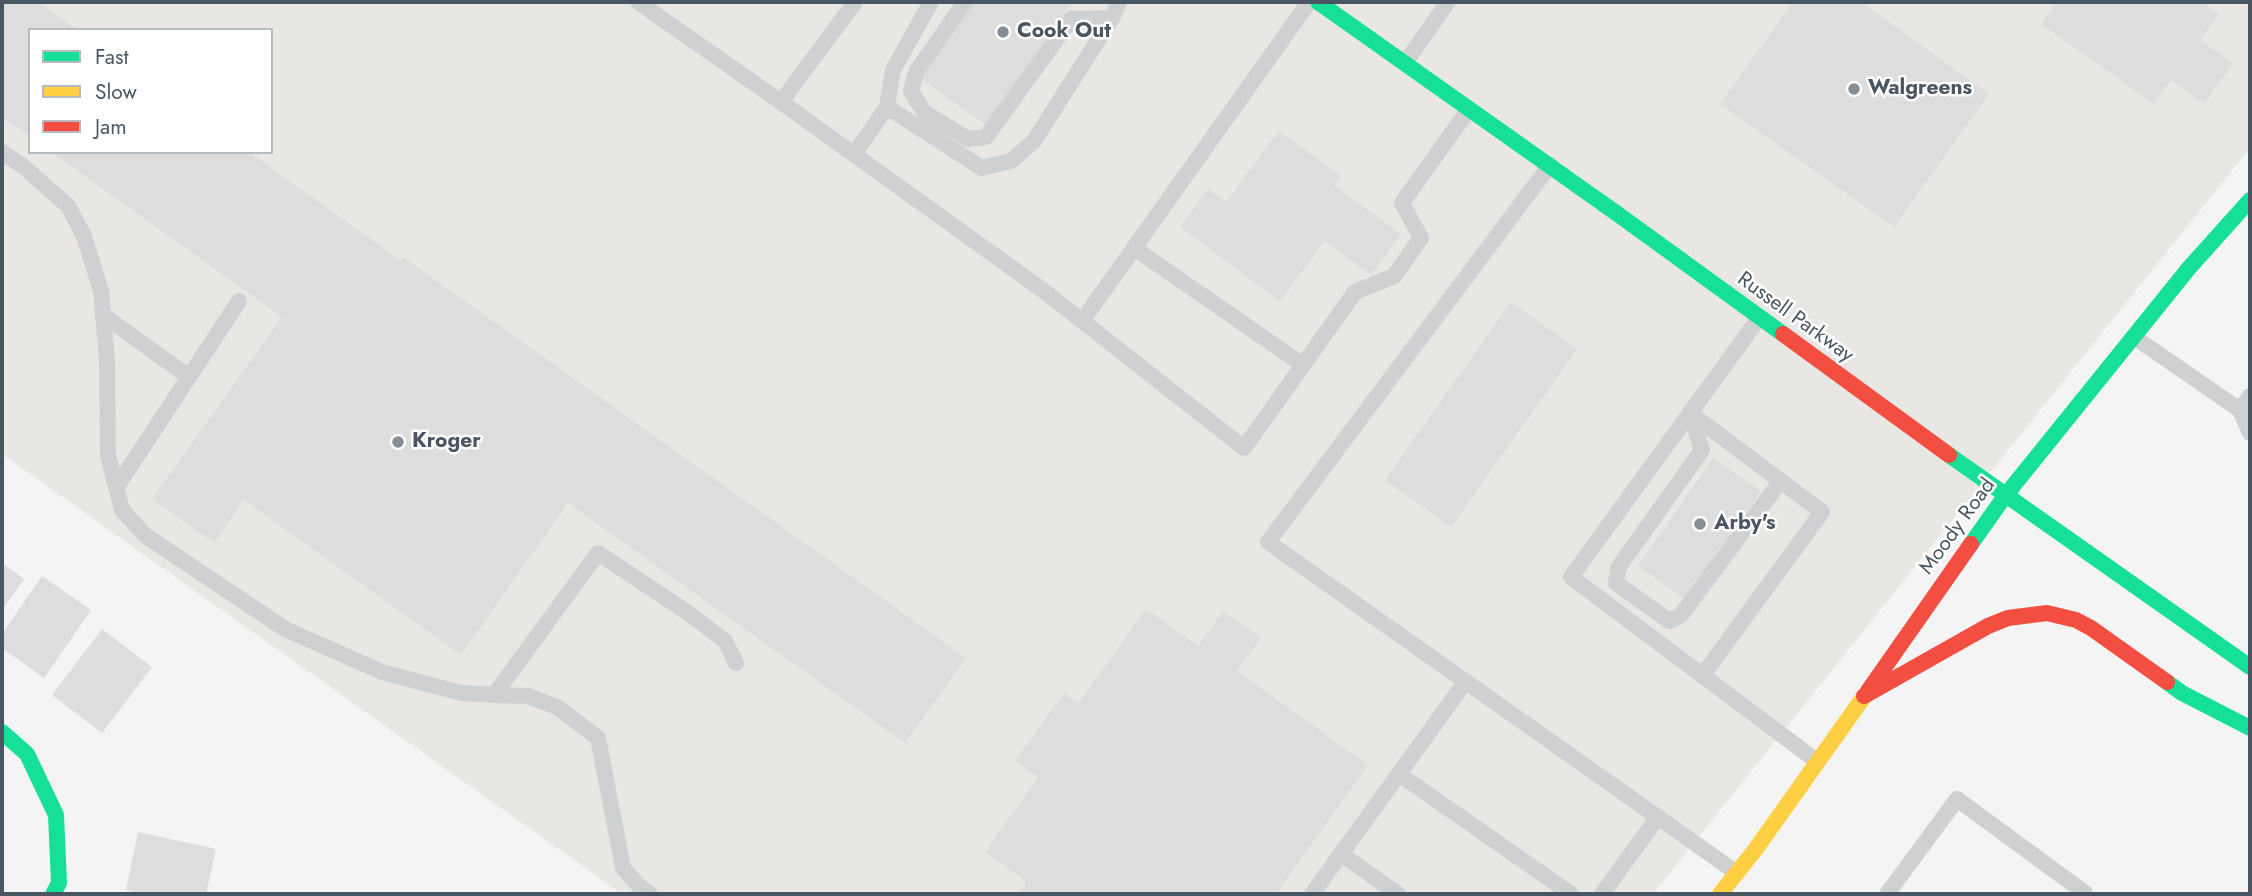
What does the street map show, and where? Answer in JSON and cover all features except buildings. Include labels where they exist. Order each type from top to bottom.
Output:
[{"type":"main road","name":"Russell Parkway","points":[[1318,2],[1550,166],[2005,496],[2250,667]]},
{"type":"main road","name":"Moody Road","points":[[1720,894],[1818,762],[2005,496],[2189,268],[2250,200]]},
{"type":"main road","points":[[1864,695],[1988,626],[2008,618],[2047,613],[2084,624],[2182,693],[2250,728]]},
{"type":"main road","points":[[2,732],[27,754],[56,815],[59,883],[53,894]]},
{"type":"lane","points":[[638,2],[1044,291],[1244,448],[1355,292],[1394,276],[1421,238],[1402,203],[1469,109]]},
{"type":"lane","points":[[781,102],[855,2]]},
{"type":"lane","points":[[854,154],[887,107],[893,70],[931,2]]},
{"type":"lane","points":[[965,2],[916,72],[911,91],[924,112],[968,139],[986,138],[1071,19],[1112,18]]},
{"type":"lane","points":[[887,107],[982,168],[1011,161],[1034,141],[1112,18],[1119,2]]},
{"type":"lane","points":[[1082,321],[1309,2]]},
{"type":"lane","points":[[1405,63],[1448,2]]},
{"type":"lane","points":[[2,152],[24,167],[68,206],[84,236],[101,291],[107,360],[108,455],[122,510],[146,536],[285,629],[382,672],[461,693],[528,696],[557,707],[598,738],[623,868],[650,894]]},
{"type":"lane","points":[[1550,166],[1268,542],[1737,873]]},
{"type":"lane","points":[[1134,248],[1303,365]]},
{"type":"lane","points":[[116,488],[239,301]]},
{"type":"lane","points":[[103,315],[189,377]]},
{"type":"lane","points":[[1759,318],[1571,577],[1818,762]]},
{"type":"lane","points":[[2134,337],[2240,410],[2250,433]]},
{"type":"lane","points":[[2240,410],[2250,396]]},
{"type":"lane","points":[[1690,413],[1822,512],[1703,676]]},
{"type":"lane","points":[[1690,413],[1702,450],[1618,568],[1616,583],[1669,621],[1681,615],[1780,482]]},
{"type":"lane","points":[[494,695],[598,553],[687,612],[725,641],[736,663]]},
{"type":"lane","points":[[1312,894],[1466,681]]},
{"type":"lane","points":[[1399,774],[1571,894]]},
{"type":"lane","points":[[1887,894],[1957,799],[2085,893]]},
{"type":"lane","points":[[1602,894],[1658,817]]},
{"type":"lane","points":[[1341,855],[1398,894]]},
{"type":"shaded area","points":[[2,2],[2250,2],[2250,148],[1653,894],[622,894],[2,454]]},
{"type":"traffic: fast","points":[[1318,2],[1783,334]]},
{"type":"traffic: fast","points":[[1971,544],[2005,496],[2189,268],[2250,200]]},
{"type":"traffic: fast","points":[[1949,455],[2250,667]]},
{"type":"traffic: fast","points":[[2167,682],[2182,693],[2250,728]]},
{"type":"traffic: fast","points":[[2,732],[27,754],[56,815],[59,883],[53,894]]},
{"type":"traffic: slow","points":[[1720,894],[1755,850],[1868,691]]},
{"type":"traffic: jam","points":[[1783,334],[1949,455]]},
{"type":"traffic: jam","points":[[1868,691],[1971,544]]},
{"type":"traffic: jam","points":[[1864,696],[1988,626],[2008,618],[2047,613],[2076,620],[2091,628],[2167,682]]},
{"type":"place","name":"Cook Out","points":[[1003,32]]},
{"type":"place","name":"Walgreens","points":[[1854,89]]},
{"type":"place","name":"Kroger","points":[[398,442]]},
{"type":"place","name":"Arby's","points":[[1700,524]]}]
